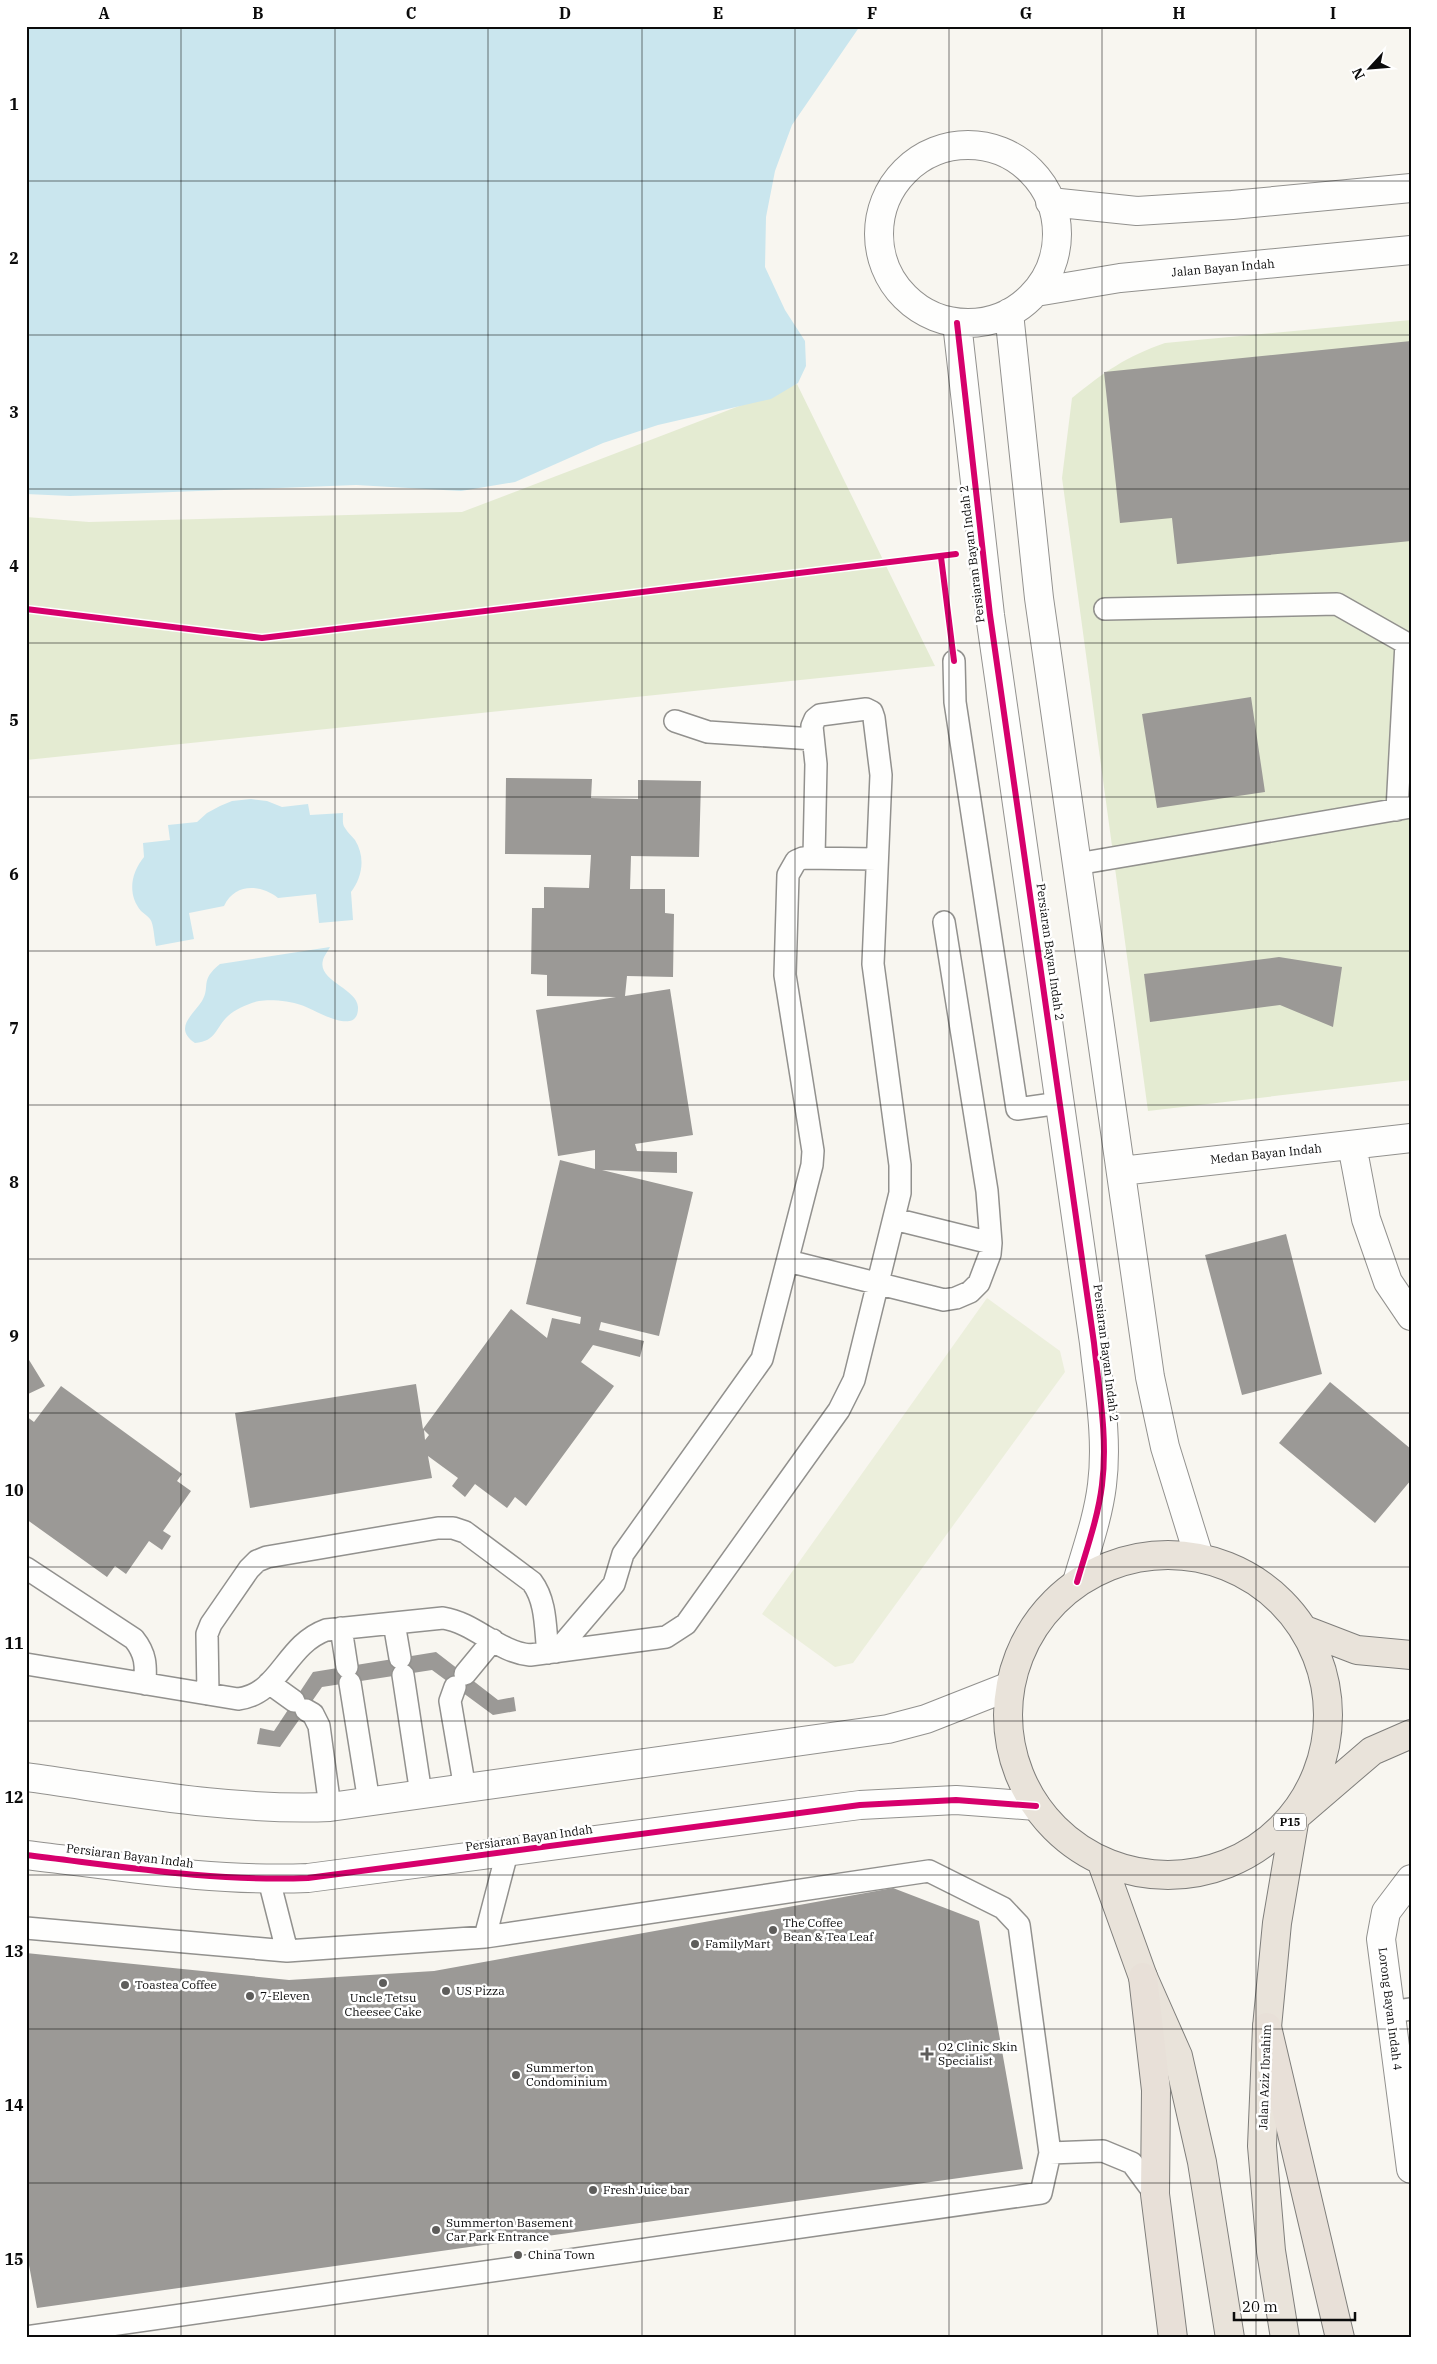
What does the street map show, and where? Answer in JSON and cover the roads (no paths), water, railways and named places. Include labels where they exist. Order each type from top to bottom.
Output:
[{"type":"highway","points":[[1144,1976],[1156,2090],[1155,2194],[1173,2338]]},
{"type":"highway","points":[[1267,2027],[1340,2338]]},
{"type":"main road","name":"P15","points":[[1156,1554],[1199,1557],[1240,1571],[1277,1597],[1305,1630],[1324,1676],[1329,1726],[1319,1774],[1295,1817],[1255,1852],[1207,1873],[1153,1877],[1102,1863],[1065,1839],[1036,1806],[1017,1769],[1013,1752],[1008,1728],[1010,1686],[1022,1646],[1046,1611],[1077,1582],[1115,1562],[1156,1554]]},
{"type":"main road","points":[[1305,1630],[1357,1650],[1411,1655]]},
{"type":"main road","points":[[1295,1817],[1372,1751],[1411,1734]]},
{"type":"main road","name":"Jalan Aziz Ibrahim","points":[[1285,2338],[1271,2251],[1262,2146],[1267,2027],[1277,1924],[1295,1817]]},
{"type":"main road","points":[[1102,1863],[1144,1976],[1178,2056],[1202,2162],[1230,2338]]},
{"type":"street","points":[[958,145],[987,147],[1014,158],[1036,177],[1050,202],[1056,224],[1056,248],[1049,271],[1036,292],[1024,304],[1010,313],[984,322],[957,323],[930,315],[906,298],[889,275],[880,248],[880,219],[889,191],[906,169],[931,153],[958,145]]},
{"type":"street","points":[[1050,202],[1137,211],[1232,205],[1411,188]]},
{"type":"street","name":"Jalan Bayan Indah","points":[[1036,292],[1120,278],[1411,250]]},
{"type":"street","points":[[1010,313],[1038,598],[1152,1386],[1165,1448],[1199,1557]]},
{"type":"street","name":"Persiaran Bayan Indah 2","points":[[957,323],[990,616],[1094,1343],[1104,1432],[1102,1486],[1093,1528],[1077,1582]]},
{"type":"street","name":"Medan Bayan Indah","points":[[1121,1172],[1411,1138]]},
{"type":"street","points":[[1352,1145],[1366,1219],[1372,1237],[1388,1282],[1411,1316]]},
{"type":"street","points":[[26,1777],[206,1802],[255,1806],[330,1807],[888,1729],[926,1719],[1010,1686]]},
{"type":"street","name":"Persiaran Bayan Indah","points":[[26,1856],[202,1876],[269,1880],[308,1878],[860,1806],[956,1800],[1036,1806]]},
{"type":"street","name":"Lorong Bayan Indah 4","points":[[1411,1879],[1386,1912],[1381,1939],[1400,2011],[1411,2169]]},
{"type":"lane","points":[[1077,864],[1404,809],[1408,645],[1337,604],[1106,610]]},
{"type":"lane","points":[[954,662],[955,702],[1016,1109],[1060,1103]]},
{"type":"lane","points":[[26,1664],[238,1699],[250,1697],[261,1692],[301,1644],[312,1635],[326,1630],[443,1618],[453,1620],[521,1654],[552,1652],[666,1637],[686,1624],[839,1410],[854,1380],[900,1193],[900,1165],[873,964],[881,775],[874,718],[872,712],[866,709],[820,715],[815,719],[812,726],[816,764],[814,858]]},
{"type":"lane","points":[[675,721],[708,732],[813,738]]},
{"type":"lane","points":[[552,1652],[614,1584],[624,1554],[762,1359],[814,1151],[786,981],[788,875],[796,861],[803,858],[877,859]]},
{"type":"lane","points":[[788,1261],[944,1300],[956,1298],[970,1292],[979,1284],[990,1254],[991,1243],[987,1190],[944,922]]},
{"type":"lane","points":[[894,1219],[991,1243]]},
{"type":"lane","points":[[208,1694],[207,1634],[211,1624],[249,1569],[258,1561],[268,1557],[438,1528],[453,1528],[465,1532],[532,1582],[542,1602],[552,1652]]},
{"type":"lane","points":[[26,1568],[134,1639],[140,1646],[146,1663],[144,1684]]},
{"type":"lane","points":[[394,1623],[421,1794]]},
{"type":"lane","points":[[341,1628],[369,1802]]},
{"type":"lane","points":[[465,1789],[450,1701],[460,1681],[493,1640]]},
{"type":"lane","points":[[269,1684],[313,1714],[319,1726],[330,1807]]},
{"type":"lane","points":[[485,1937],[506,1852]]},
{"type":"lane","points":[[26,1928],[287,1951],[485,1937],[929,1871],[1003,1908],[1020,1925],[1050,2154],[1041,2193],[26,2337]]},
{"type":"lane","points":[[269,1880],[287,1951]]},
{"type":"lane","points":[[1050,2154],[1103,2151],[1132,2163],[1155,2194]]},
{"type":"water","points":[[26,26],[860,26],[792,125],[775,171],[766,217],[765,267],[785,310],[805,341],[806,366],[798,383],[771,399],[658,425],[603,443],[515,482],[461,491],[356,485],[70,496],[26,494]]},
{"type":"water","points":[[251,799],[267,801],[282,807],[308,804],[310,815],[343,813],[343,825],[355,840],[361,854],[360,874],[351,892],[353,920],[319,923],[316,894],[278,898],[264,890],[248,888],[235,893],[224,906],[189,913],[194,939],[156,946],[151,921],[141,911],[132,891],[136,870],[144,857],[143,843],[170,840],[168,825],[197,822],[207,813],[220,806],[232,801]]},
{"type":"water","points":[[330,947],[324,958],[323,967],[331,979],[356,1000],[358,1007],[356,1016],[351,1021],[334,1019],[291,1002],[264,1000],[247,1005],[231,1013],[208,1040],[195,1043],[189,1037],[185,1027],[187,1022],[202,1001],[207,979],[220,964]]},
{"type":"place","name":"The Coffee Bean & Tea Leaf","points":[[773,1930]]},
{"type":"place","name":"FamilyMart","points":[[695,1944]]},
{"type":"place","name":"Uncle Tetsu Cheesee Cake","points":[[383,1983]]},
{"type":"place","name":"Toastea Coffee","points":[[125,1985]]},
{"type":"place","name":"US Pizza","points":[[446,1991]]},
{"type":"place","name":"7-Eleven","points":[[250,1996]]},
{"type":"place","name":"O2 Clinic Skin Specialist","points":[[927,2054]]},
{"type":"place","name":"Summerton Condominium","points":[[516,2075]]},
{"type":"place","name":"Fresh Juice bar","points":[[593,2190]]},
{"type":"place","name":"Summerton Basement Car Park Entrance","points":[[436,2230]]},
{"type":"place","name":"China Town","points":[[518,2255]]}]
